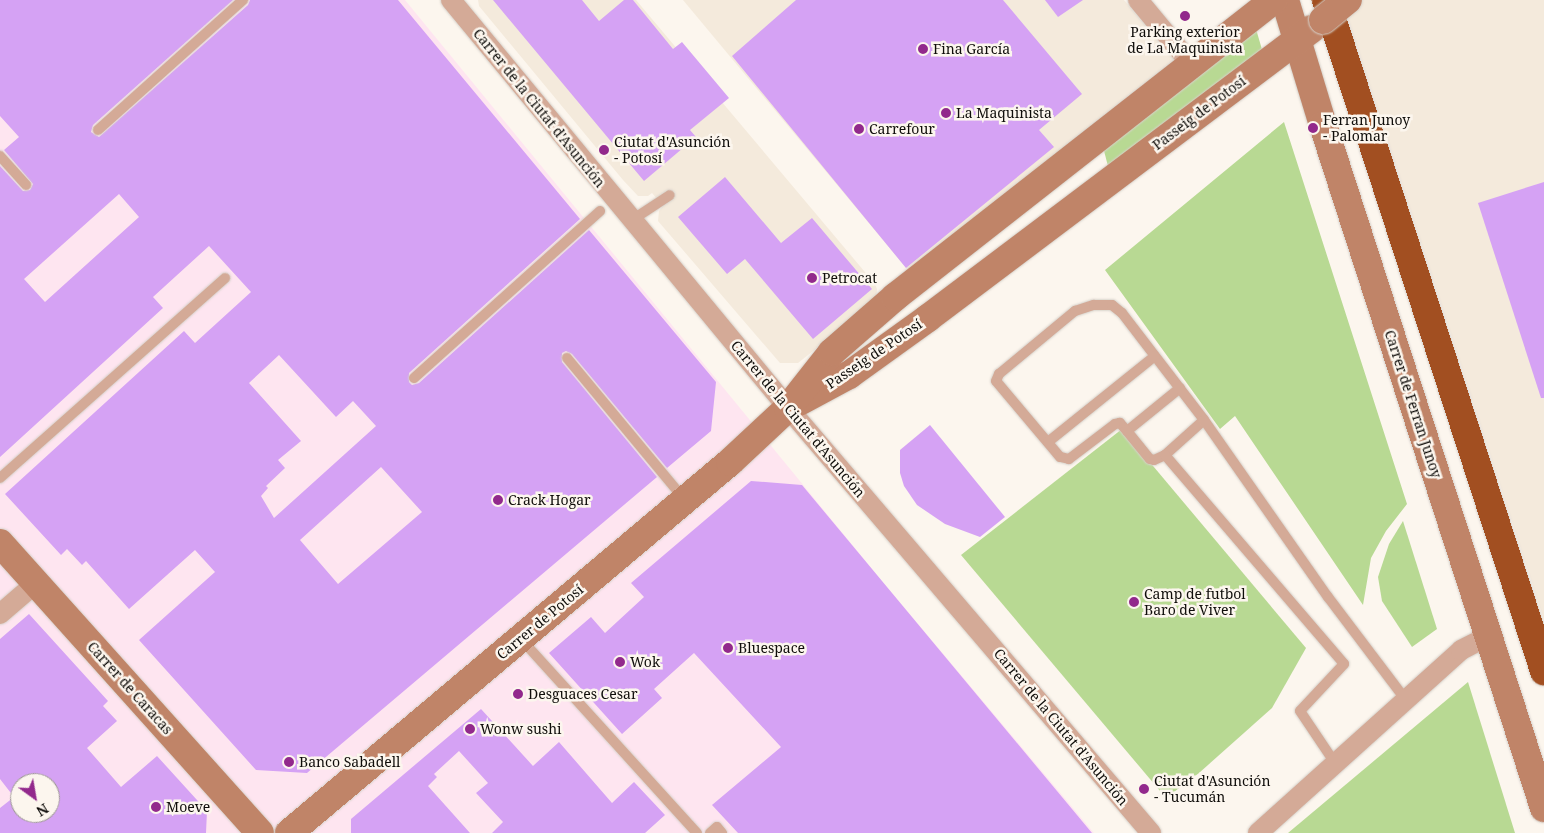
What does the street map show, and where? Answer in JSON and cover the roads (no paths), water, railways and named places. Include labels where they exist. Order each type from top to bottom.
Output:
[{"type":"highway","points":[[1324,10],[1544,671]]},
{"type":"street","name":"Carrer de la Ciutat d'Asunción","points":[[451,0],[788,408],[1151,833]]},
{"type":"street","points":[[1138,0],[1192,65]]},
{"type":"street","name":"Passeig de Potosí","points":[[788,408],[832,352],[895,297],[1274,0]]},
{"type":"street","name":"Carrer de Ferran Junoy","points":[[1285,0],[1544,808]]},
{"type":"street","name":"Passeig de Potosí","points":[[788,408],[849,374],[928,318],[1296,39],[1324,10],[1348,0]]},
{"type":"street","name":"Carrer de Potosí","points":[[289,833],[685,500],[788,408]]},
{"type":"street","name":"Carrer de Caracas","points":[[0,543],[260,833]]},
{"type":"street","points":[[0,614],[36,583]]},
{"type":"street","points":[[1258,833],[1461,650],[1488,636]]},
{"type":"lane","points":[[98,130],[243,0]]},
{"type":"lane","points":[[0,156],[26,185]]},
{"type":"lane","points":[[632,220],[670,195]]},
{"type":"lane","points":[[414,378],[600,211]]},
{"type":"lane","points":[[0,478],[225,278]]},
{"type":"lane","points":[[1204,420],[1158,459],[1150,459],[1120,424],[1115,424],[1069,459],[1060,457],[996,381],[999,374],[1075,311],[1094,305],[1112,305],[1131,322],[1204,420],[1328,597],[1406,700]]},
{"type":"lane","points":[[1048,442],[1155,356]]},
{"type":"lane","points":[[567,358],[685,500]]},
{"type":"lane","points":[[1127,431],[1180,388]]},
{"type":"lane","points":[[1165,455],[1344,664],[1300,711],[1335,763]]},
{"type":"lane","points":[[520,638],[697,833]]},
{"type":"lane","points":[[710,833],[717,827],[722,833]]},
{"type":"place","name":"Parking exterior de La Maquinista","points":[[1185,16]]},
{"type":"place","name":"Fina García","points":[[923,49]]},
{"type":"place","name":"La Maquinista","points":[[946,113]]},
{"type":"place","name":"Ferran Junoy - Palomar","points":[[1313,128]]},
{"type":"place","name":"Carrefour","points":[[859,129]]},
{"type":"place","name":"Ciutat d'Asunción - Potosí","points":[[604,150]]},
{"type":"place","name":"Petrocat","points":[[812,278]]},
{"type":"place","name":"Crack Hogar","points":[[498,500]]},
{"type":"place","name":"Camp de futbol Baro de Viver","points":[[1134,602]]},
{"type":"place","name":"Bluespace","points":[[728,648]]},
{"type":"place","name":"Wok","points":[[620,662]]},
{"type":"place","name":"Desguaces Cesar","points":[[518,694]]},
{"type":"place","name":"Wonw sushi","points":[[470,729]]},
{"type":"place","name":"Banco Sabadell","points":[[289,762]]},
{"type":"place","name":"Ciutat d'Asunción - Tucumán","points":[[1144,789]]},
{"type":"place","name":"Moeve","points":[[156,807]]}]
